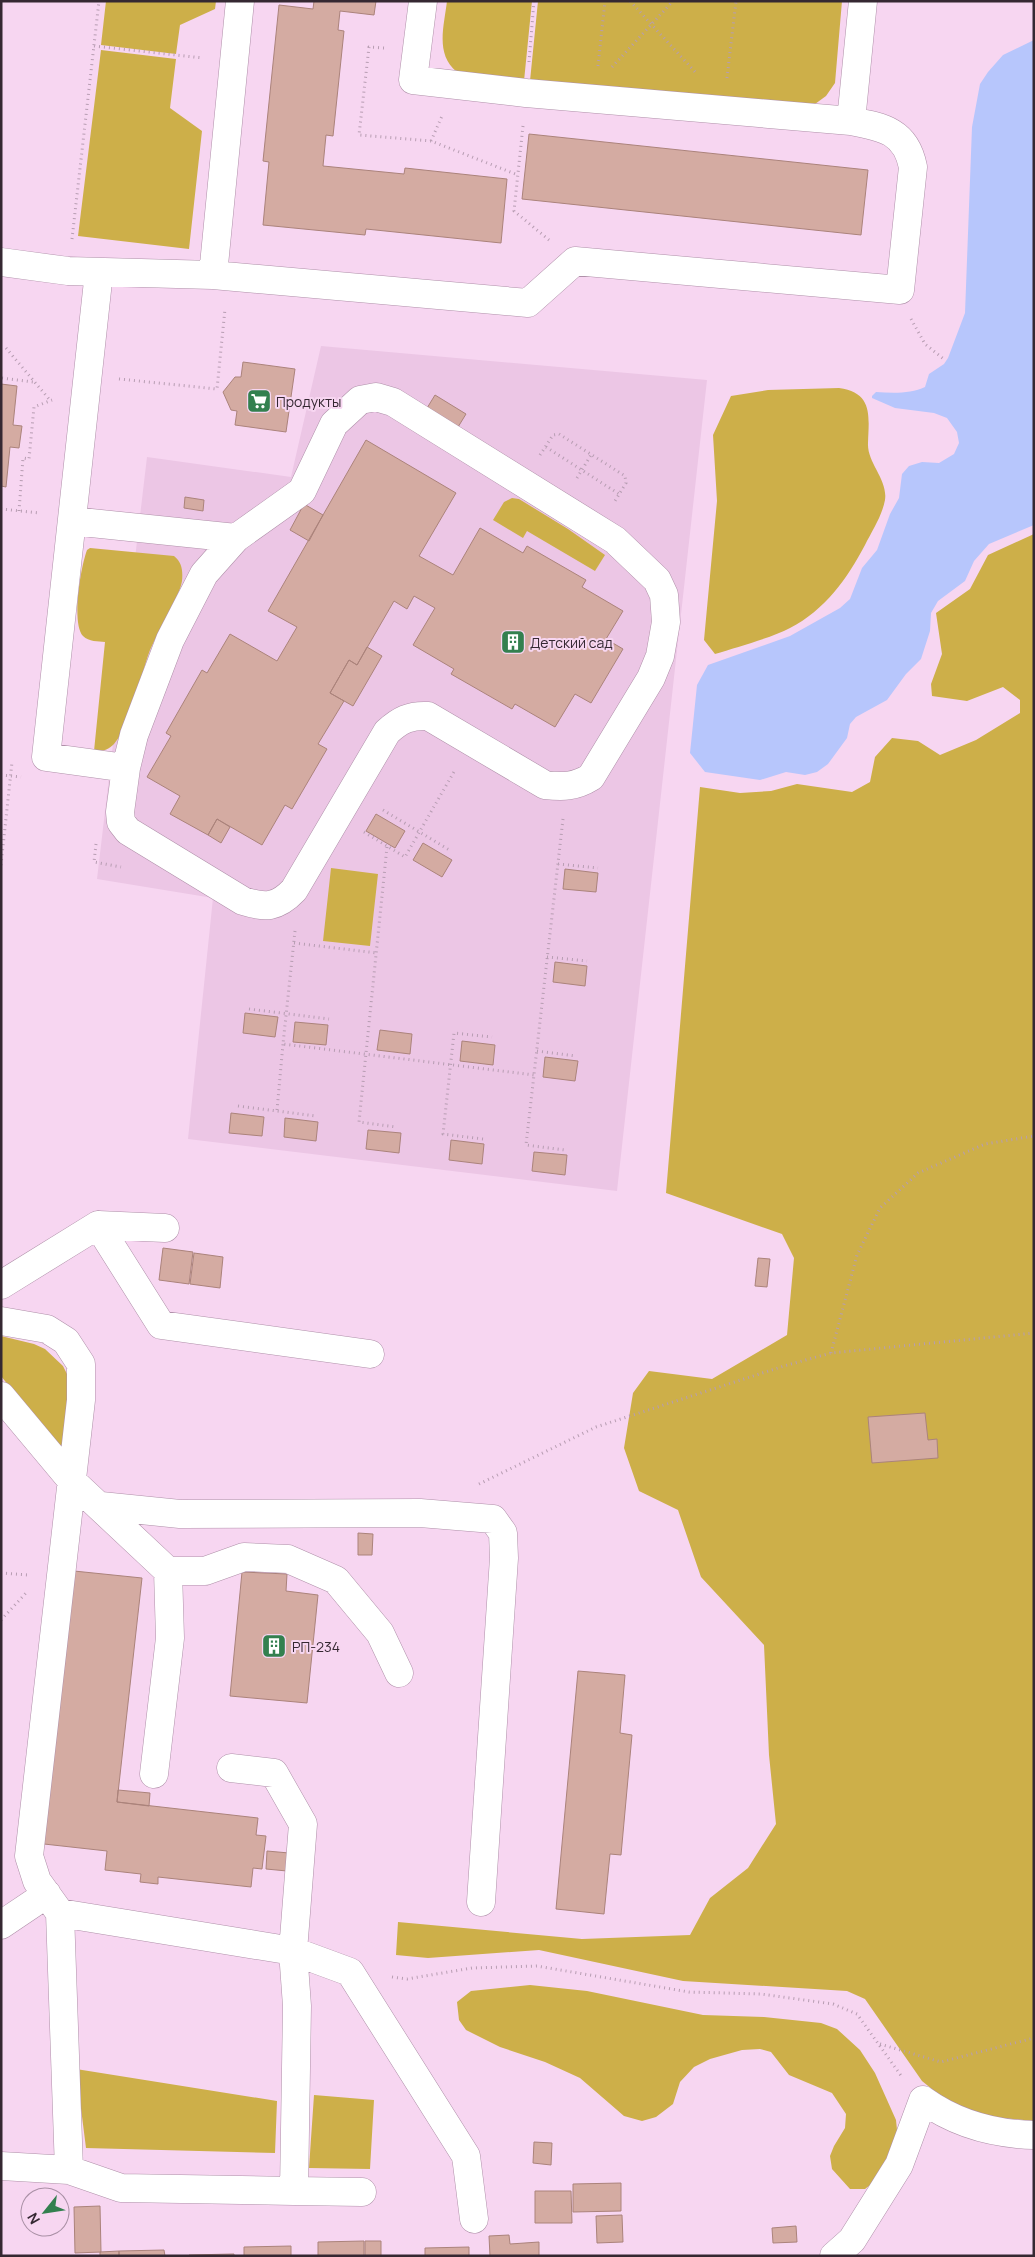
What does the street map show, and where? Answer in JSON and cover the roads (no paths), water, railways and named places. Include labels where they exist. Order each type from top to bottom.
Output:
[{"type":"lane","points":[[213,275],[240,1]]},
{"type":"lane","points":[[1,262],[68,271],[213,275],[528,304],[575,261],[900,290],[914,167],[911,156],[895,134],[882,127],[851,121],[526,93],[413,80],[423,1]]},
{"type":"lane","points":[[851,121],[863,1]]},
{"type":"lane","points":[[100,272],[46,757],[126,768]]},
{"type":"lane","points":[[376,397],[393,402],[615,540],[642,563],[657,580],[664,595],[666,622],[660,656],[646,686],[591,777],[579,785],[566,787],[545,785],[428,716],[412,715],[396,723],[387,732],[300,879],[285,900],[274,905],[260,906],[243,901],[128,831],[121,822],[120,812],[126,768],[134,735],[170,640],[204,574],[236,538],[302,491],[334,424],[360,400],[376,397]]},
{"type":"lane","points":[[72,520],[236,538]]},
{"type":"lane","points":[[98,1225],[161,1325],[370,1354]]},
{"type":"lane","points":[[1,1285],[98,1225],[165,1228]]},
{"type":"lane","points":[[1,1321],[47,1329],[66,1341],[81,1364],[81,1400],[29,1856],[37,1881],[54,1904],[69,2170]]},
{"type":"lane","points":[[1,1396],[72,1481],[101,1506],[168,1571],[205,1571],[244,1557],[288,1559],[336,1580],[380,1633],[399,1673]]},
{"type":"lane","points":[[101,1506],[180,1514],[420,1513],[492,1519],[503,1533],[504,1558],[481,1902]]},
{"type":"lane","points":[[154,1774],[170,1638],[168,1571]]},
{"type":"lane","points":[[231,1768],[274,1773],[303,1824],[293,1951],[296,2006],[294,2191]]},
{"type":"lane","points":[[1,1925],[54,1904],[293,1951],[350,1972],[466,2156],[474,2219]]},
{"type":"lane","points":[[834,2256],[852,2240],[899,2165],[923,2100],[940,2112],[964,2122],[1012,2134],[1034,2135]]},
{"type":"lane","points":[[1,2166],[69,2170],[121,2188],[362,2192]]},
{"type":"water","points":[[1034,40],[1034,525],[989,544],[974,561],[965,581],[938,601],[931,613],[930,631],[921,659],[906,674],[887,700],[856,717],[850,724],[847,738],[828,764],[817,772],[805,775],[786,772],[760,780],[705,772],[690,753],[697,685],[708,665],[790,636],[840,608],[850,599],[862,568],[877,550],[890,514],[899,498],[902,474],[909,466],[922,462],[939,463],[954,454],[959,443],[957,432],[947,418],[934,413],[895,408],[872,398],[872,396],[876,392],[908,392],[925,387],[929,374],[944,364],[948,358],[965,313],[972,127],[980,84],[1003,55]]},
{"type":"place","name":"Продукты","points":[[259,401]]},
{"type":"place","name":"Детский сад","points":[[513,642]]},
{"type":"place","name":"РП-234","points":[[274,1646]]}]
